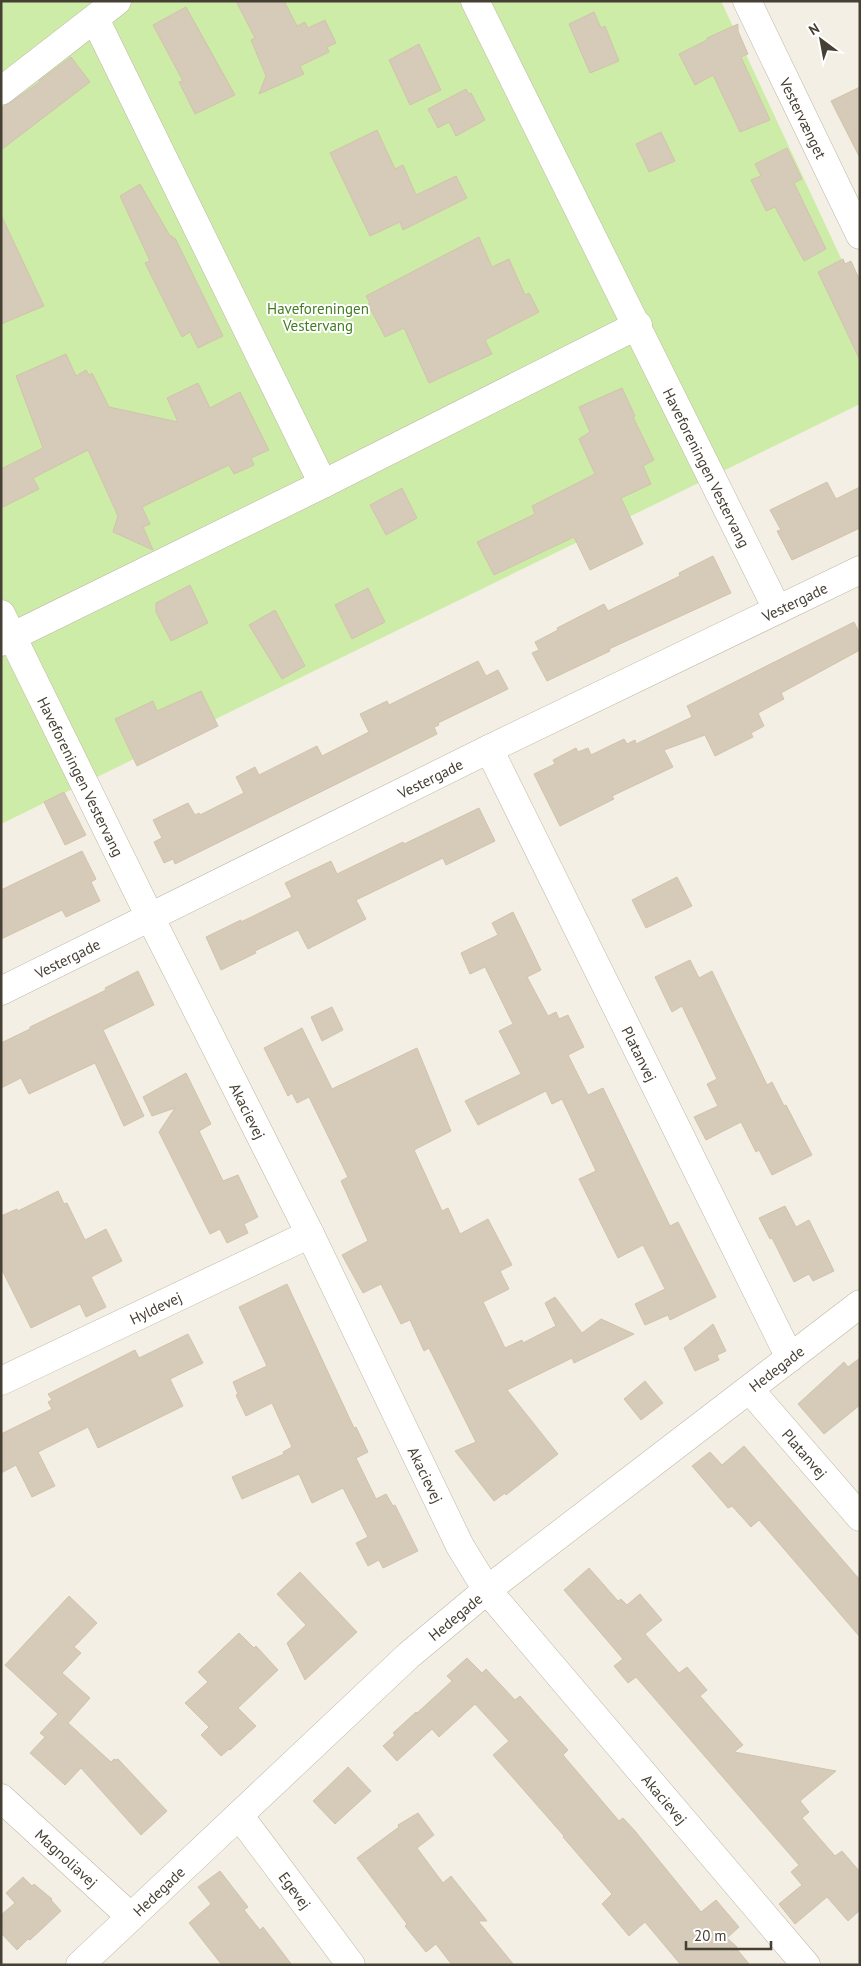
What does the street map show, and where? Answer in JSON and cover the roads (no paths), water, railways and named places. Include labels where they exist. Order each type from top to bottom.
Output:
[{"type":"street","points":[[1,91],[118,1]]},
{"type":"street","name":"Haveforeningen Vestervang","points":[[475,1],[638,325],[777,609]]},
{"type":"street","name":"Vestervænget","points":[[747,1],[860,235]]},
{"type":"street","points":[[95,19],[323,484]]},
{"type":"street","name":"Haveforeningen Vestervang","points":[[150,916],[5,631],[323,484],[638,325]]},
{"type":"street","name":"Vestergade","points":[[1,991],[489,749],[860,570]]},
{"type":"street","name":"Platanvej","points":[[489,749],[790,1358]]},
{"type":"street","name":"Akacievej","points":[[150,916],[310,1234],[460,1546],[487,1590],[806,1965]]},
{"type":"street","name":"Hyldevej","points":[[1,1381],[310,1234]]},
{"type":"street","name":"Hedegade","points":[[80,1965],[409,1654],[487,1590],[860,1304]]},
{"type":"street","name":"Platanvej","points":[[750,1390],[860,1517]]},
{"type":"street","name":"Magnoliavej","points":[[1,1798],[131,1917]]},
{"type":"street","name":"Egevej","points":[[238,1815],[351,1965]]}]
